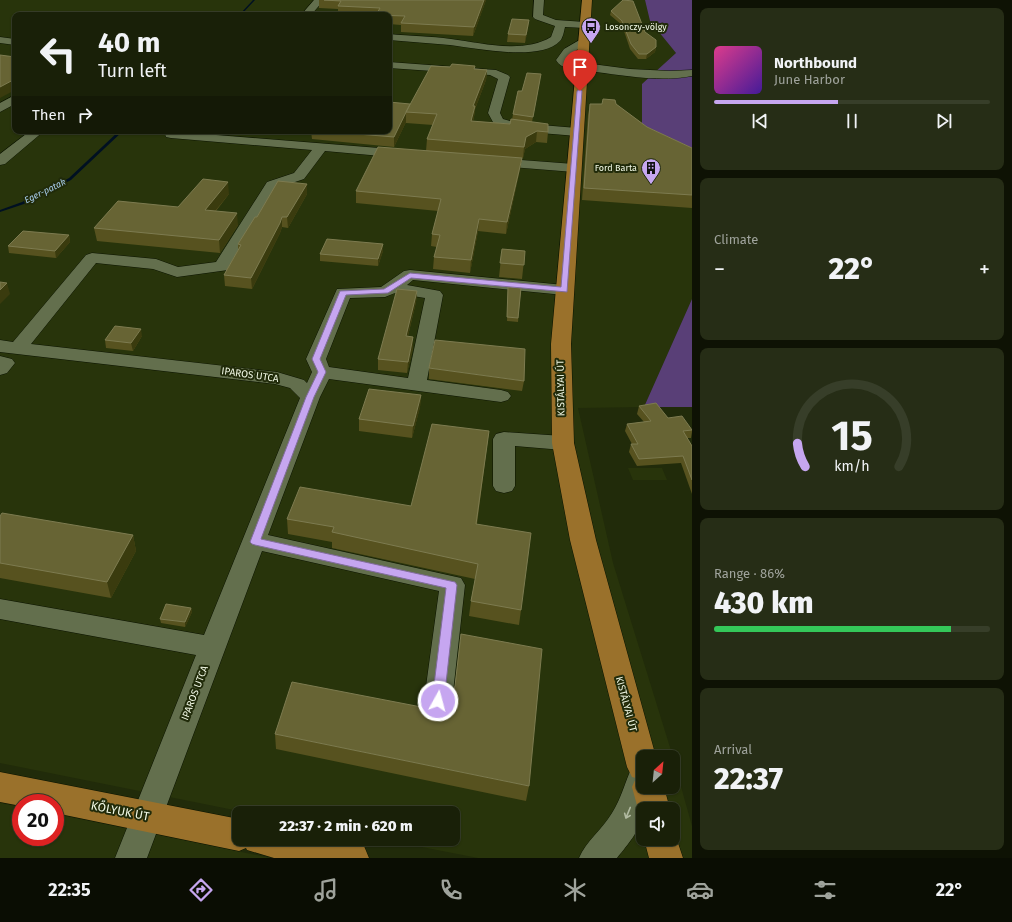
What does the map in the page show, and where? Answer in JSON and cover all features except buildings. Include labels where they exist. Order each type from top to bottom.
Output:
[{"type":"main road","name":"KISTÁLYAI ÚT","points":[[587,0],[561,344],[563,443],[583,540],[639,750]]},
{"type":"main road","name":"KŐLYUK ÚT","points":[[0,787],[232,834]]},
{"type":"main road","points":[[293,846],[352,858]]},
{"type":"main road","points":[[663,846],[666,858]]},
{"type":"street","points":[[309,12],[319,0]]},
{"type":"street","points":[[539,0],[538,17],[555,23],[561,23],[584,33]]},
{"type":"street","points":[[392,37],[450,42],[484,48],[529,49],[546,45],[556,39],[561,23]]},
{"type":"street","points":[[0,40],[12,42]]},
{"type":"street","points":[[392,65],[492,72],[504,77],[494,114],[498,121],[516,127],[577,132]]},
{"type":"street","points":[[582,67],[670,75],[689,75],[692,73]]},
{"type":"street","points":[[0,108],[12,101]]},
{"type":"street","points":[[0,161],[34,134]]},
{"type":"street","points":[[172,134],[416,155]]},
{"type":"street","points":[[9,347],[92,258],[156,264],[177,272],[222,266],[272,185],[299,176],[321,147]]},
{"type":"street","points":[[480,161],[574,168]]},
{"type":"street","points":[[322,372],[316,359],[343,292],[385,292],[410,275],[564,290]]},
{"type":"street","points":[[392,287],[434,295],[416,384]]},
{"type":"street","name":"IPAROS UTCA","points":[[9,347],[277,378],[297,384],[310,397],[255,542],[131,858]]},
{"type":"street","points":[[0,362],[6,363],[0,369]]},
{"type":"street","points":[[322,372],[501,396]]},
{"type":"street","points":[[310,397],[322,372]]},
{"type":"street","points":[[504,486],[504,439],[563,443]]},
{"type":"street","points":[[255,542],[452,585],[438,701]]},
{"type":"street","points":[[0,609],[213,647]]},
{"type":"street","points":[[595,858],[624,824],[636,794]]},
{"type":"shaded area","points":[[0,0],[645,0],[650,21],[676,53],[643,84],[692,153],[692,299],[644,407],[578,408],[613,563],[671,750],[636,750],[636,794],[680,794],[680,783],[692,826],[692,858],[478,858],[417,846],[460,846],[460,806],[232,806],[232,810],[0,763]]},
{"type":"shaded area","points":[[645,0],[692,0],[692,153],[642,130],[642,84],[676,53],[650,21]]},
{"type":"shaded area","points":[[692,299],[692,407],[644,407]]},
{"type":"shaded area","points":[[628,468],[662,468],[667,480],[633,480]]},
{"type":"shaded area","points":[[0,803],[12,805],[12,846],[64,846],[64,816],[271,858],[0,858]]},
{"type":"waterway","name":"Eger-patak","points":[[243,12],[254,0]]},
{"type":"waterway","name":"Eger-patak","points":[[0,211],[23,203],[70,179],[118,134]]},
{"type":"place","name":"Losonczy-völgy","points":[[591,44]]},
{"type":"place","name":"Ford Barta","points":[[651,185]]},
{"type":"route","points":[[438,701],[452,585],[255,542],[310,397],[322,372],[316,359],[343,292],[385,292],[410,275],[564,290],[580,91]]}]
